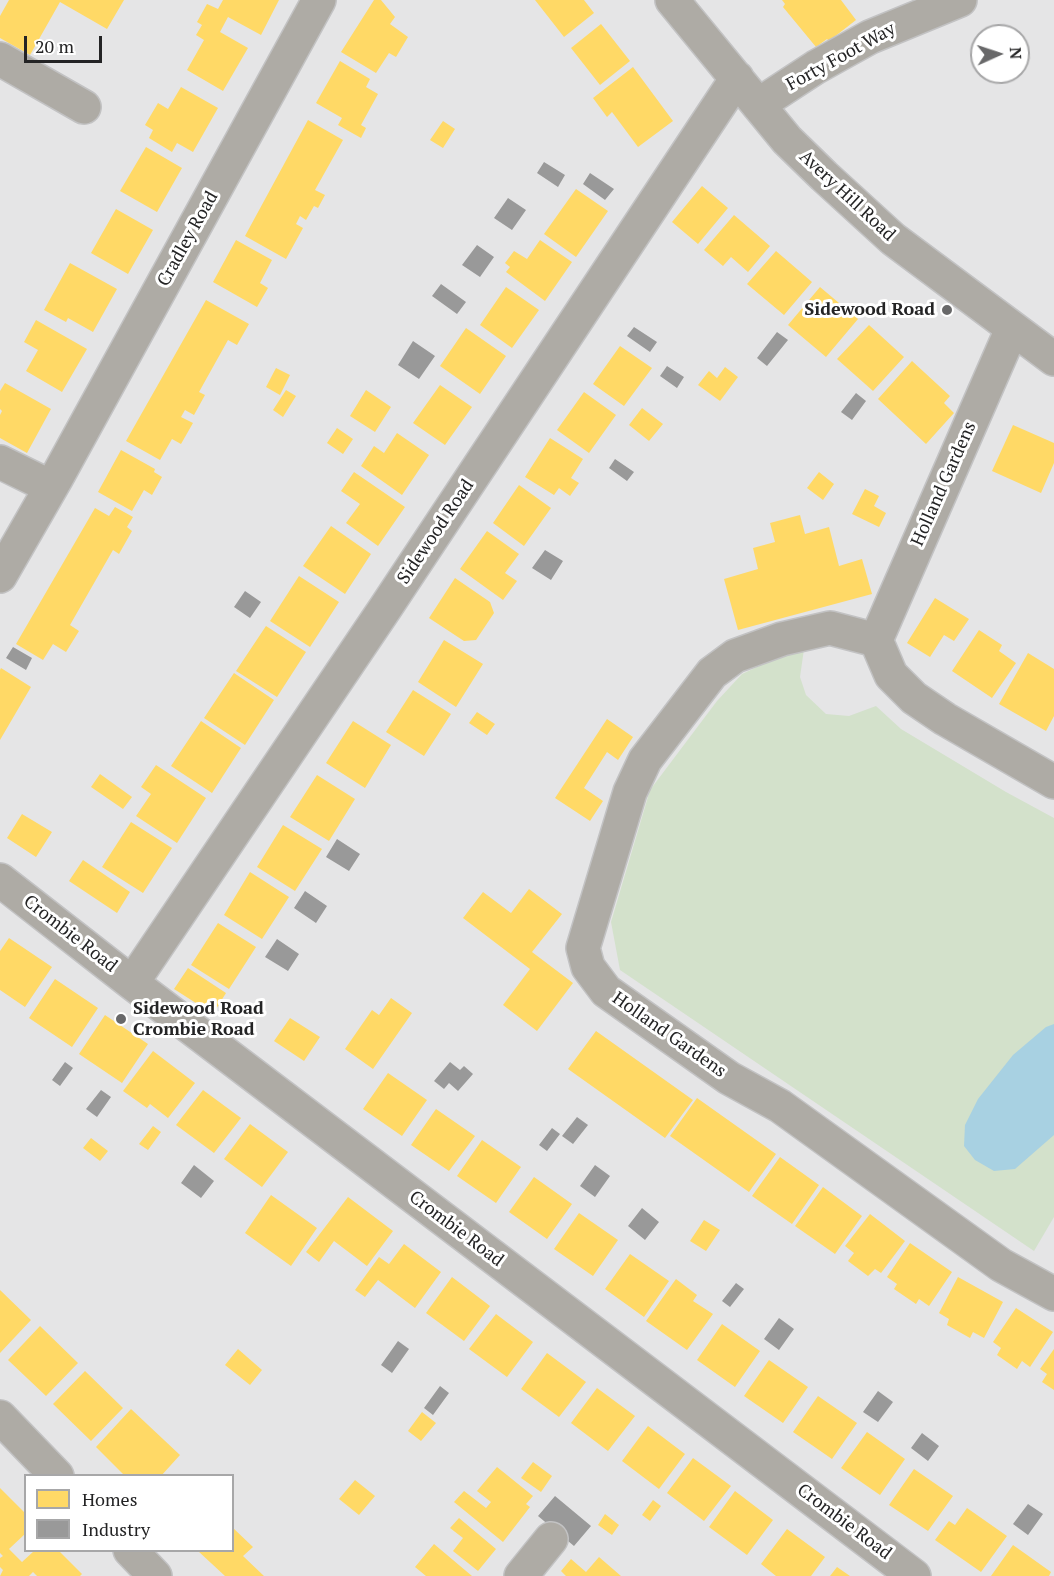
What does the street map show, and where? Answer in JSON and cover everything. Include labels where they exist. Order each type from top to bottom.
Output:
[{"type":"street","name":"Cradley Road","points":[[0,576],[319,0]]},
{"type":"street","name":"Avery Hill Road","points":[[672,0],[794,147],[868,217],[893,239],[1054,358]]},
{"type":"street","name":"Forty Foot Way","points":[[758,105],[816,66],[870,37],[960,0]]},
{"type":"street","points":[[0,59],[84,107]]},
{"type":"street","name":"Sidewood Road","points":[[132,983],[386,607],[737,78]]},
{"type":"street","name":"Holland Gardens","points":[[1012,329],[876,640],[830,628],[782,639],[735,656],[712,673],[645,760],[630,792],[583,948],[588,966],[606,991],[729,1078],[780,1106],[1001,1265],[1054,1294]]},
{"type":"street","points":[[0,462],[54,482]]},
{"type":"street","points":[[876,640],[891,675],[914,698],[945,719],[1054,782]]},
{"type":"street","name":"Crombie Road","points":[[0,880],[132,983],[914,1576]]},
{"type":"street","points":[[0,1417],[55,1474]]},
{"type":"street","points":[[521,1576],[550,1539]]},
{"type":"street","points":[[131,1552],[155,1576]]},
{"type":"green space","points":[[804,649],[800,677],[806,695],[826,714],[849,716],[876,706],[901,729],[1054,818],[1054,1217],[1034,1251],[620,970],[611,922],[650,790],[717,701],[742,674]]},
{"type":"water","points":[[1054,1024],[1054,1135],[1015,1169],[994,1171],[975,1160],[964,1146],[965,1125],[978,1099],[1013,1055],[1046,1027]]},
{"type":"building: Homes","points":[[9,0],[124,0],[107,29],[60,2],[30,55],[0,38],[0,16]]},
{"type":"building: Homes","points":[[223,0],[279,0],[261,35],[228,17],[220,32],[248,48],[223,91],[187,70],[204,40],[196,35],[202,25],[197,22],[207,4],[218,9]]},
{"type":"building: Homes","points":[[374,0],[381,0],[395,17],[390,24],[408,37],[396,57],[389,53],[376,73],[341,52]]},
{"type":"building: Homes","points":[[535,0],[584,0],[594,13],[564,37]]},
{"type":"building: Homes","points":[[782,0],[841,0],[856,20],[829,41],[827,39],[816,47],[783,7],[785,4]]},
{"type":"building: Homes","points":[[601,24],[630,61],[600,85],[571,48]]},
{"type":"building: Homes","points":[[340,61],[370,79],[366,87],[378,94],[361,125],[366,128],[361,138],[338,125],[342,118],[316,103]]},
{"type":"building: Homes","points":[[633,67],[673,121],[638,147],[612,112],[607,117],[593,98]]},
{"type":"building: Homes","points":[[181,87],[218,108],[193,152],[177,143],[172,152],[149,138],[153,130],[145,125],[158,103],[168,109]]},
{"type":"building: Homes","points":[[308,120],[343,140],[315,190],[325,195],[318,208],[314,206],[306,220],[300,216],[296,224],[303,228],[286,259],[245,236]]},
{"type":"building: Homes","points":[[443,121],[455,129],[443,148],[430,140]]},
{"type":"building: Homes","points":[[146,147],[182,168],[157,212],[120,191]]},
{"type":"building: Homes","points":[[702,186],[728,208],[698,244],[672,222]]},
{"type":"building: Homes","points":[[576,189],[608,211],[576,257],[544,234]]},
{"type":"building: Homes","points":[[116,209],[153,230],[128,274],[91,253]]},
{"type":"building: Homes","points":[[734,215],[770,246],[748,272],[731,257],[723,266],[704,250]]},
{"type":"building: Homes","points":[[236,240],[272,260],[260,283],[268,288],[257,307],[213,282]]},
{"type":"building: Homes","points":[[540,240],[572,262],[545,301],[506,272],[510,267],[505,263],[514,251],[527,259]]},
{"type":"building: Homes","points":[[776,251],[812,282],[784,315],[747,284]]},
{"type":"building: Homes","points":[[70,263],[117,289],[93,332],[68,318],[66,322],[44,310]]},
{"type":"building: Homes","points":[[506,287],[539,310],[512,348],[480,325]]},
{"type":"building: Homes","points":[[820,287],[858,319],[826,357],[788,325]]},
{"type":"building: Homes","points":[[206,300],[249,324],[237,345],[228,340],[199,392],[205,395],[194,415],[185,410],[181,417],[193,423],[181,444],[172,439],[160,460],[126,441]]},
{"type":"building: Homes","points":[[36,320],[87,349],[62,392],[26,371],[38,350],[24,342]]},
{"type":"building: Homes","points":[[869,325],[904,357],[873,391],[837,359]]},
{"type":"building: Homes","points":[[466,328],[506,356],[480,394],[440,366]]},
{"type":"building: Homes","points":[[620,346],[652,368],[624,406],[593,384]]},
{"type":"building: Homes","points":[[912,361],[950,396],[944,403],[954,413],[926,444],[878,399]]},
{"type":"building: Homes","points":[[725,367],[738,377],[720,401],[698,385],[709,371],[717,378]]},
{"type":"building: Homes","points":[[276,368],[290,375],[280,395],[266,387]]},
{"type":"building: Homes","points":[[5,383],[51,409],[27,453],[0,438],[2,411],[0,391]]},
{"type":"building: Homes","points":[[440,385],[472,407],[445,445],[413,423]]},
{"type":"building: Homes","points":[[286,390],[296,396],[283,417],[273,410]]},
{"type":"building: Homes","points":[[366,390],[391,407],[375,432],[350,416]]},
{"type":"building: Homes","points":[[584,392],[616,415],[589,453],[557,430]]},
{"type":"building: Homes","points":[[642,408],[663,424],[649,441],[629,425]]},
{"type":"building: Homes","points":[[1013,425],[1054,443],[1054,463],[1041,493],[992,471]]},
{"type":"building: Homes","points":[[337,428],[353,439],[343,454],[327,443]]},
{"type":"building: Homes","points":[[397,433],[429,455],[402,495],[361,466],[374,446],[384,453]]},
{"type":"building: Homes","points":[[550,438],[583,459],[571,478],[579,483],[570,496],[559,488],[554,495],[525,477]]},
{"type":"building: Homes","points":[[121,450],[155,469],[154,472],[162,477],[152,495],[144,490],[132,511],[98,492]]},
{"type":"building: Homes","points":[[354,472],[405,507],[378,546],[346,523],[360,504],[341,491]]},
{"type":"building: Homes","points":[[819,472],[834,484],[823,500],[807,488]]},
{"type":"building: Homes","points":[[519,485],[551,508],[524,546],[493,523]]},
{"type":"building: Homes","points":[[865,489],[879,496],[874,506],[886,513],[879,527],[852,514]]},
{"type":"building: Homes","points":[[115,507],[133,517],[127,527],[132,531],[119,554],[113,550],[70,625],[79,631],[66,652],[53,644],[43,660],[16,644],[95,508],[109,516]]},
{"type":"building: Homes","points":[[800,515],[805,534],[829,527],[839,566],[862,559],[872,594],[738,630],[724,579],[758,569],[753,548],[775,542],[770,523]]},
{"type":"building: Homes","points":[[331,526],[371,554],[345,594],[303,566]]},
{"type":"building: Homes","points":[[487,531],[519,554],[505,573],[517,581],[503,600],[460,569]]},
{"type":"building: Homes","points":[[299,576],[339,602],[310,647],[270,621]]},
{"type":"building: Homes","points":[[455,578],[490,602],[494,613],[476,640],[464,641],[429,618]]},
{"type":"building: Homes","points":[[935,598],[969,619],[954,641],[944,635],[930,657],[907,643]]},
{"type":"building: Homes","points":[[266,626],[306,652],[277,697],[236,671]]},
{"type":"building: Homes","points":[[979,630],[1002,645],[999,651],[1016,663],[992,698],[952,671]]},
{"type":"building: Homes","points":[[444,640],[483,664],[456,707],[418,682]]},
{"type":"building: Homes","points":[[1028,653],[1054,669],[1054,716],[1046,731],[999,704]]},
{"type":"building: Homes","points":[[1,668],[31,687],[0,740],[0,670]]},
{"type":"building: Homes","points":[[234,673],[274,700],[245,745],[204,718]]},
{"type":"building: Homes","points":[[413,690],[451,714],[424,756],[386,732]]},
{"type":"building: Homes","points":[[477,712],[495,724],[487,735],[469,723]]},
{"type":"building: Homes","points":[[607,719],[633,737],[618,760],[607,752],[584,788],[603,801],[590,821],[555,798]]},
{"type":"building: Homes","points":[[201,721],[241,748],[212,793],[171,766]]},
{"type":"building: Homes","points":[[353,721],[391,745],[365,788],[326,763]]},
{"type":"building: Homes","points":[[156,765],[206,798],[177,843],[136,816],[151,794],[141,787]]},
{"type":"building: Homes","points":[[100,774],[132,797],[123,809],[91,787]]},
{"type":"building: Homes","points":[[317,775],[355,799],[329,841],[290,817]]},
{"type":"building: Homes","points":[[22,814],[52,832],[36,857],[7,838]]},
{"type":"building: Homes","points":[[131,822],[172,848],[143,893],[102,867]]},
{"type":"building: Homes","points":[[283,825],[322,849],[295,891],[257,867]]},
{"type":"building: Homes","points":[[83,860],[130,892],[117,913],[69,881]]},
{"type":"building: Homes","points":[[250,872],[289,897],[262,939],[224,915]]},
{"type":"building: Homes","points":[[529,889],[562,914],[532,952],[573,983],[537,1031],[503,1005],[530,969],[463,918],[483,892],[511,913]]},
{"type":"building: Homes","points":[[218,923],[256,947],[229,989],[191,965]]},
{"type":"building: Homes","points":[[9,938],[52,967],[25,1007],[0,990],[0,951]]},
{"type":"building: Homes","points":[[188,968],[226,993],[213,1014],[174,989]]},
{"type":"building: Homes","points":[[55,979],[98,1008],[72,1047],[29,1018]]},
{"type":"building: Homes","points":[[391,998],[412,1013],[373,1069],[345,1049],[372,1010],[379,1015]]},
{"type":"building: Homes","points":[[105,1015],[148,1044],[122,1083],[79,1054]]},
{"type":"building: Homes","points":[[290,1018],[320,1037],[304,1061],[274,1041]]},
{"type":"building: Homes","points":[[596,1031],[693,1100],[665,1138],[568,1069]]},
{"type":"building: Homes","points":[[153,1051],[195,1083],[168,1118],[150,1104],[147,1108],[123,1091]]},
{"type":"building: Homes","points":[[388,1073],[427,1100],[402,1136],[363,1109]]},
{"type":"building: Homes","points":[[203,1090],[241,1118],[214,1153],[176,1125]]},
{"type":"building: Homes","points":[[697,1098],[776,1154],[749,1192],[670,1136]]},
{"type":"building: Homes","points":[[436,1109],[475,1136],[449,1171],[411,1145]]},
{"type":"building: Homes","points":[[250,1124],[288,1152],[262,1187],[224,1159]]},
{"type":"building: Homes","points":[[153,1126],[161,1132],[148,1150],[139,1144]]},
{"type":"building: Homes","points":[[91,1138],[108,1151],[100,1161],[83,1148]]},
{"type":"building: Homes","points":[[482,1140],[521,1167],[496,1203],[457,1176]]},
{"type":"building: Homes","points":[[780,1157],[819,1185],[792,1224],[752,1196]]},
{"type":"building: Homes","points":[[534,1177],[572,1204],[547,1239],[509,1212]]},
{"type":"building: Homes","points":[[823,1187],[862,1216],[835,1254],[795,1226]]},
{"type":"building: Homes","points":[[271,1195],[317,1228],[291,1266],[245,1233]]},
{"type":"building: Homes","points":[[348,1197],[393,1231],[367,1266],[334,1241],[319,1262],[306,1252]]},
{"type":"building: Homes","points":[[579,1213],[618,1240],[593,1276],[554,1249]]},
{"type":"building: Homes","points":[[870,1214],[905,1241],[881,1273],[875,1269],[868,1276],[848,1261],[854,1253],[845,1246]]},
{"type":"building: Homes","points":[[704,1220],[720,1230],[706,1251],[690,1241]]},
{"type":"building: Homes","points":[[910,1243],[952,1272],[929,1306],[919,1299],[916,1304],[894,1289],[897,1284],[887,1277]]},
{"type":"building: Homes","points":[[404,1244],[441,1272],[415,1308],[378,1280],[365,1297],[355,1290],[379,1257],[389,1264]]},
{"type":"building: Homes","points":[[630,1254],[669,1281],[644,1317],[605,1289]]},
{"type":"building: Homes","points":[[452,1277],[490,1306],[464,1341],[426,1313]]},
{"type":"building: Homes","points":[[958,1277],[1003,1302],[984,1338],[973,1332],[970,1338],[947,1325],[949,1319],[939,1313]]},
{"type":"building: Homes","points":[[676,1279],[697,1295],[693,1301],[713,1314],[687,1350],[646,1321]]},
{"type":"building: Homes","points":[[0,1290],[31,1320],[0,1353]]},
{"type":"building: Homes","points":[[1016,1308],[1053,1332],[1030,1367],[1022,1361],[1017,1369],[997,1355],[1001,1348],[993,1342]]},
{"type":"building: Homes","points":[[496,1314],[533,1342],[507,1377],[469,1349]]},
{"type":"building: Homes","points":[[722,1324],[760,1351],[735,1387],[697,1360]]},
{"type":"building: Homes","points":[[40,1326],[78,1363],[46,1396],[8,1360]]},
{"type":"building: Homes","points":[[238,1349],[262,1370],[250,1385],[225,1365]]},
{"type":"building: Homes","points":[[1054,1349],[1054,1390],[1042,1382],[1047,1374],[1040,1369]]},
{"type":"building: Homes","points":[[547,1353],[586,1382],[559,1417],[521,1389]]},
{"type":"building: Homes","points":[[769,1360],[808,1387],[783,1423],[744,1396]]},
{"type":"building: Homes","points":[[85,1371],[123,1408],[91,1441],[53,1404]]},
{"type":"building: Homes","points":[[597,1388],[635,1416],[608,1451],[571,1423]]},
{"type":"building: Homes","points":[[818,1396],[857,1423],[832,1459],[793,1432]]},
{"type":"building: Homes","points":[[131,1409],[180,1455],[163,1474],[123,1474],[96,1447]]},
{"type":"building: Homes","points":[[422,1412],[436,1423],[421,1441],[408,1431]]},
{"type":"building: Homes","points":[[648,1426],[685,1454],[659,1489],[622,1461]]},
{"type":"building: Homes","points":[[867,1432],[905,1459],[880,1495],[841,1468]]},
{"type":"building: Homes","points":[[693,1458],[731,1486],[704,1521],[667,1493]]},
{"type":"building: Homes","points":[[533,1462],[552,1476],[541,1492],[521,1478]]},
{"type":"building: Homes","points":[[497,1467],[533,1496],[526,1504],[530,1507],[503,1542],[454,1502],[464,1491],[486,1508],[491,1502],[477,1491]]},
{"type":"building: Homes","points":[[914,1469],[953,1496],[928,1531],[889,1505]]},
{"type":"building: Homes","points":[[355,1480],[375,1496],[359,1515],[339,1499]]},
{"type":"building: Homes","points":[[0,1488],[24,1512],[24,1535],[9,1549],[22,1562],[33,1552],[60,1552],[82,1574],[80,1576],[37,1576],[33,1572],[29,1576],[0,1576],[3,1570],[0,1567],[0,1558],[3,1556],[0,1553]]},
{"type":"building: Homes","points":[[735,1491],[773,1520],[747,1555],[709,1527]]},
{"type":"building: Homes","points":[[653,1500],[661,1506],[650,1521],[642,1515]]},
{"type":"building: Homes","points":[[967,1508],[1007,1536],[981,1572],[935,1540],[949,1521],[955,1525]]},
{"type":"building: Homes","points":[[605,1514],[619,1525],[612,1535],[598,1525]]},
{"type":"building: Homes","points":[[459,1518],[496,1549],[478,1571],[453,1551],[463,1538],[450,1528]]},
{"type":"building: Homes","points":[[234,1529],[253,1547],[243,1556],[264,1576],[225,1576],[199,1552],[234,1552]]},
{"type":"building: Homes","points":[[787,1529],[825,1557],[811,1576],[776,1576],[761,1564]]},
{"type":"building: Homes","points":[[434,1544],[472,1576],[426,1576],[415,1567]]},
{"type":"building: Homes","points":[[1013,1545],[1051,1572],[1049,1576],[991,1576]]},
{"type":"building: Homes","points":[[599,1557],[621,1576],[566,1576],[561,1571],[571,1559],[586,1572]]},
{"type":"building: Homes","points":[[837,1567],[850,1576],[830,1576]]},
{"type":"building: Industry","points":[[544,162],[565,175],[558,187],[537,173]]},
{"type":"building: Industry","points":[[590,173],[614,189],[605,200],[583,184]]},
{"type":"building: Industry","points":[[508,198],[526,210],[512,230],[494,218]]},
{"type":"building: Industry","points":[[477,245],[494,257],[480,277],[462,265]]},
{"type":"building: Industry","points":[[441,284],[466,302],[457,314],[432,296]]},
{"type":"building: Industry","points":[[634,327],[657,342],[650,352],[627,336]]},
{"type":"building: Industry","points":[[777,332],[788,340],[767,366],[757,358]]},
{"type":"building: Industry","points":[[413,341],[435,356],[419,379],[398,365]]},
{"type":"building: Industry","points":[[667,366],[684,377],[677,388],[660,376]]},
{"type":"building: Industry","points":[[856,393],[866,401],[852,420],[841,412]]},
{"type":"building: Industry","points":[[615,459],[634,472],[627,481],[609,468]]},
{"type":"building: Industry","points":[[545,550],[563,561],[551,580],[532,568]]},
{"type":"building: Industry","points":[[245,591],[261,602],[250,618],[234,607]]},
{"type":"building: Industry","points":[[13,647],[32,658],[26,670],[6,658]]},
{"type":"building: Industry","points":[[337,839],[360,854],[349,871],[326,857]]},
{"type":"building: Industry","points":[[305,891],[327,906],[316,923],[294,908]]},
{"type":"building: Industry","points":[[277,939],[299,954],[288,971],[265,957]]},
{"type":"building: Industry","points":[[65,1062],[73,1068],[60,1086],[52,1080]]},
{"type":"building: Industry","points":[[450,1062],[460,1070],[464,1066],[473,1074],[458,1091],[449,1083],[444,1089],[434,1081]]},
{"type":"building: Industry","points":[[101,1090],[111,1097],[97,1117],[86,1109]]},
{"type":"building: Industry","points":[[577,1117],[588,1125],[573,1144],[562,1136]]},
{"type":"building: Industry","points":[[552,1128],[560,1134],[547,1151],[539,1145]]},
{"type":"building: Industry","points":[[194,1165],[214,1181],[201,1198],[181,1183]]},
{"type":"building: Industry","points":[[595,1165],[610,1176],[595,1197],[580,1186]]},
{"type":"building: Industry","points":[[642,1208],[659,1222],[645,1240],[628,1226]]},
{"type":"building: Industry","points":[[736,1283],[744,1289],[730,1307],[722,1301]]},
{"type":"building: Industry","points":[[779,1318],[794,1329],[779,1350],[764,1339]]},
{"type":"building: Industry","points":[[398,1341],[409,1349],[392,1373],[381,1365]]},
{"type":"building: Industry","points":[[440,1386],[449,1393],[433,1415],[424,1408]]},
{"type":"building: Industry","points":[[878,1391],[893,1402],[878,1422],[863,1412]]},
{"type":"building: Industry","points":[[922,1433],[939,1446],[928,1461],[911,1448]]},
{"type":"building: Industry","points":[[555,1496],[591,1526],[574,1546],[538,1516]]},
{"type":"building: Industry","points":[[1028,1504],[1043,1514],[1028,1535],[1013,1524]]},
{"type":"place","name":"Sidewood Road","points":[[947,310]]},
{"type":"place","name":"Sidewood Road Crombie Road","points":[[121,1019]]}]
